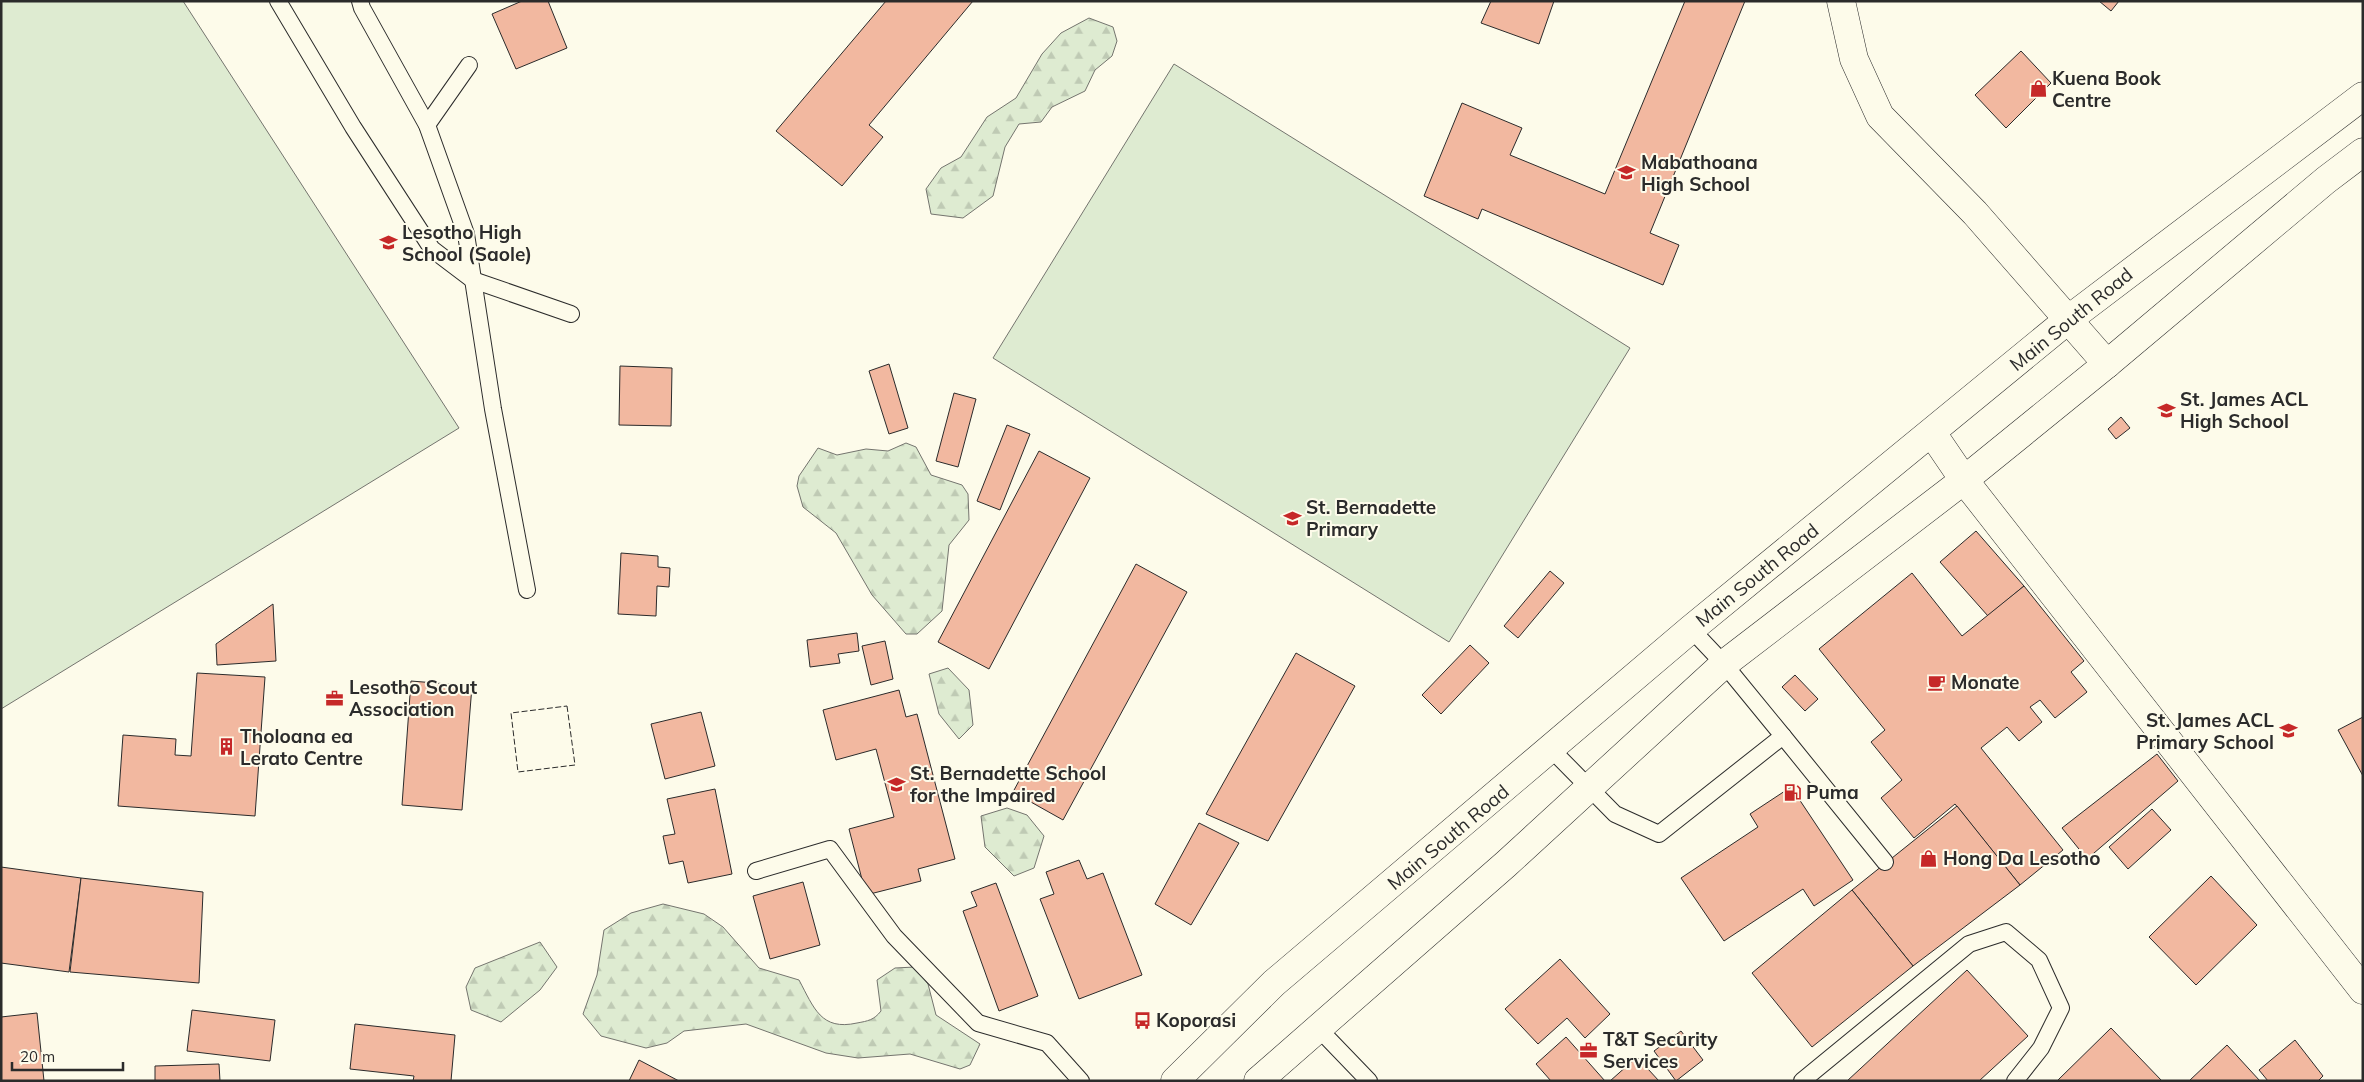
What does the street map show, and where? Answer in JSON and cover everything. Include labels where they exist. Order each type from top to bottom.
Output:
[{"type":"main road","points":[[1841,1],[1854,59],[1880,116],[1975,213],[2107,364]]},
{"type":"main road","name":"Main South Road","points":[[1175,1081],[1274,983],[1691,629],[2069,319],[2363,96]]},
{"type":"main road","points":[[1258,1081],[1317,1027],[1506,864],[1724,664],[1964,480],[2107,364],[2326,180],[2363,152]]},
{"type":"main road","points":[[1932,433],[1964,480],[2363,990]]},
{"type":"lane","points":[[278,1],[353,127],[432,250],[473,280],[571,314]]},
{"type":"lane","points":[[360,1],[362,8],[426,125],[466,234],[493,408],[527,590]]},
{"type":"lane","points":[[426,125],[469,65]]},
{"type":"lane","points":[[1691,629],[1724,664],[1885,862]]},
{"type":"lane","points":[[1551,749],[1615,814],[1659,834],[1783,736]]},
{"type":"lane","points":[[756,871],[830,850],[894,936],[978,1023],[1047,1043],[1081,1081]]},
{"type":"lane","points":[[1802,1081],[1969,944],[2006,932],[2039,960],[2061,1008],[2041,1048],[2016,1081]]},
{"type":"lane","points":[[1317,1027],[1369,1081]]},
{"type":"green space","points":[[1,1],[183,1],[459,428],[1,709]]},
{"type":"green space","points":[[1089,18],[1113,27],[1117,41],[1112,56],[1095,70],[1085,91],[1052,107],[1041,122],[1019,124],[1005,147],[993,196],[963,218],[931,214],[926,189],[941,168],[961,157],[987,117],[1016,98],[1042,54],[1061,33]]},
{"type":"green space","points":[[1174,64],[1630,348],[1449,642],[993,358]]},
{"type":"green space","points":[[906,443],[916,447],[931,475],[962,485],[968,494],[969,520],[949,545],[942,611],[917,634],[906,634],[872,595],[836,533],[803,507],[797,486],[799,476],[818,448],[837,455],[866,449],[888,451]]},
{"type":"green space","points":[[948,668],[969,690],[973,725],[959,739],[939,714],[929,674]]},
{"type":"green space","points":[[1007,808],[1027,815],[1044,836],[1034,868],[1014,876],[985,847],[981,816]]},
{"type":"green space","points":[[663,904],[704,914],[723,927],[759,968],[799,980],[814,1008],[820,1015],[835,1024],[845,1025],[868,1021],[876,1016],[881,1011],[877,980],[895,968],[915,967],[928,984],[936,1015],[980,1044],[970,1065],[960,1069],[910,1054],[858,1058],[826,1053],[746,1024],[684,1031],[667,1043],[646,1048],[601,1036],[583,1014],[597,975],[604,930],[631,913]]},
{"type":"green space","points":[[540,942],[557,967],[540,990],[501,1022],[471,1010],[466,987],[475,968]]},
{"type":"building","points":[[522,1],[548,1],[567,48],[516,69],[492,14]]},
{"type":"building","points":[[886,1],[973,1],[869,125],[883,137],[842,186],[776,131]]},
{"type":"building","points":[[1491,1],[1554,1],[1539,44],[1481,23]]},
{"type":"building","points":[[1685,1],[1745,1],[1650,233],[1679,245],[1663,285],[1482,209],[1478,219],[1424,196],[1462,103],[1522,128],[1510,155],[1605,194]]},
{"type":"building","points":[[2099,1],[2119,1],[2111,11]]},
{"type":"building","points":[[2021,51],[2051,83],[2006,128],[1975,95]]},
{"type":"building","points":[[889,364],[908,428],[889,434],[869,371]]},
{"type":"building","points":[[620,366],[672,368],[671,426],[619,425]]},
{"type":"building","points":[[954,393],[976,399],[958,467],[936,461]]},
{"type":"building","points":[[2121,417],[2130,428],[2116,439],[2108,429]]},
{"type":"building","points":[[1007,425],[1030,434],[1000,510],[977,501]]},
{"type":"building","points":[[1039,451],[1090,478],[989,669],[938,642]]},
{"type":"building","points":[[1976,531],[2024,586],[1988,616],[1940,562]]},
{"type":"building","points":[[621,553],[658,556],[658,567],[670,568],[669,587],[657,586],[656,616],[618,614]]},
{"type":"building","points":[[1136,564],[1187,592],[1063,820],[1013,792]]},
{"type":"building","points":[[1550,571],[1564,583],[1518,638],[1504,626]]},
{"type":"building","points":[[1912,573],[1962,636],[2024,586],[2084,661],[2071,672],[2087,692],[2055,718],[2040,700],[2030,707],[2042,722],[2019,741],[2007,727],[1981,748],[2063,850],[2020,885],[1955,804],[1914,838],[1881,798],[1902,780],[1871,742],[1885,730],[1819,649]]},
{"type":"building","points":[[273,604],[276,661],[217,665],[216,644]]},
{"type":"building","points":[[857,633],[859,651],[838,654],[840,663],[810,667],[807,640]]},
{"type":"building","points":[[885,641],[893,679],[871,685],[862,646]]},
{"type":"building","points":[[1470,645],[1489,663],[1441,714],[1422,695]]},
{"type":"building","points":[[1296,653],[1355,686],[1268,841],[1206,814]]},
{"type":"building","name":"Tholoana ea Lerato Centre","points":[[197,673],[265,677],[255,816],[118,806],[123,735],[176,739],[175,755],[191,756]]},
{"type":"building","points":[[1795,675],[1818,699],[1805,711],[1782,687]]},
{"type":"building","points":[[411,681],[472,686],[462,810],[402,805]]},
{"type":"building","points":[[899,690],[906,717],[917,714],[955,859],[918,869],[921,881],[866,895],[849,829],[894,817],[876,749],[836,760],[823,710]]},
{"type":"building","points":[[701,712],[715,766],[665,779],[651,724]]},
{"type":"building","points":[[2363,717],[2363,776],[2338,730]]},
{"type":"building","points":[[2157,754],[2178,781],[2087,859],[2062,828]]},
{"type":"building","points":[[1791,787],[1853,880],[1814,906],[1803,889],[1724,941],[1681,878],[1758,827],[1750,814]]},
{"type":"building","points":[[715,789],[732,874],[688,883],[683,861],[669,864],[663,836],[675,834],[667,799]]},
{"type":"building","points":[[1957,806],[2020,885],[1913,966],[1852,890]]},
{"type":"building","points":[[2152,809],[2171,830],[2128,869],[2109,847]]},
{"type":"building","points":[[1199,823],[1239,843],[1191,925],[1155,904]]},
{"type":"building","points":[[1079,860],[1087,879],[1103,873],[1142,975],[1079,999],[1040,899],[1054,894],[1046,872]]},
{"type":"building","points":[[1,867],[81,878],[69,972],[1,963]]},
{"type":"building","points":[[2211,876],[2257,925],[2196,985],[2149,937]]},
{"type":"building","points":[[81,878],[203,892],[199,983],[70,972]]},
{"type":"building","points":[[803,882],[820,945],[770,959],[753,896]]},
{"type":"building","points":[[996,883],[1038,996],[999,1011],[963,911],[977,906],[971,892]]},
{"type":"building","points":[[1852,890],[1913,966],[1812,1047],[1752,973]]},
{"type":"building","points":[[1560,959],[1610,1014],[1585,1038],[1567,1018],[1538,1044],[1505,1009]]},
{"type":"building","points":[[1967,970],[2028,1036],[1979,1081],[1847,1081]]},
{"type":"building","points":[[192,1010],[275,1020],[270,1061],[187,1051]]},
{"type":"building","points":[[37,1013],[44,1081],[1,1081],[1,1017]]},
{"type":"building","points":[[355,1024],[455,1035],[451,1081],[413,1081],[414,1076],[350,1069]]},
{"type":"building","points":[[2111,1028],[2162,1081],[2057,1081]]},
{"type":"building","points":[[1681,1031],[1703,1060],[1676,1081],[1654,1051]]},
{"type":"building","points":[[1566,1037],[1605,1081],[1551,1081],[1536,1064]]},
{"type":"building","points":[[2295,1040],[2323,1076],[2318,1081],[2268,1081],[2259,1070]]},
{"type":"building","points":[[2227,1045],[2260,1081],[2189,1081]]},
{"type":"building","points":[[1637,1057],[1659,1081],[1610,1081]]},
{"type":"building","points":[[639,1060],[679,1081],[629,1081]]},
{"type":"building","points":[[219,1064],[220,1081],[155,1081],[155,1066]]},
{"type":"fence","points":[[567,706],[575,765],[518,772],[511,713],[567,706]]},
{"type":"place","name":"Kuena Book Centre","points":[[2038,89]]},
{"type":"place","name":"Mabathoana High School","points":[[1627,173]]},
{"type":"place","name":"Lesotho High School (Saole)","points":[[388,243]]},
{"type":"place","name":"St. James ACL High School","points":[[2166,410]]},
{"type":"place","name":"St. Bernadette Primary","points":[[1292,518]]},
{"type":"place","name":"Monate","points":[[1937,682]]},
{"type":"place","name":"Lesotho Scout Association","points":[[335,698]]},
{"type":"place","name":"St. James ACL Primary School","points":[[2288,731]]},
{"type":"place","name":"Tholoana ea Lerato Centre","points":[[226,747]]},
{"type":"place","name":"St. Bernadette School for the Impaired","points":[[896,784]]},
{"type":"place","name":"Puma","points":[[1792,792]]},
{"type":"place","name":"Hong Da Lesotho","points":[[1929,858]]},
{"type":"place","name":"Koporasi","points":[[1142,1020]]},
{"type":"place","name":"T&T Security Services","points":[[1589,1050]]}]
